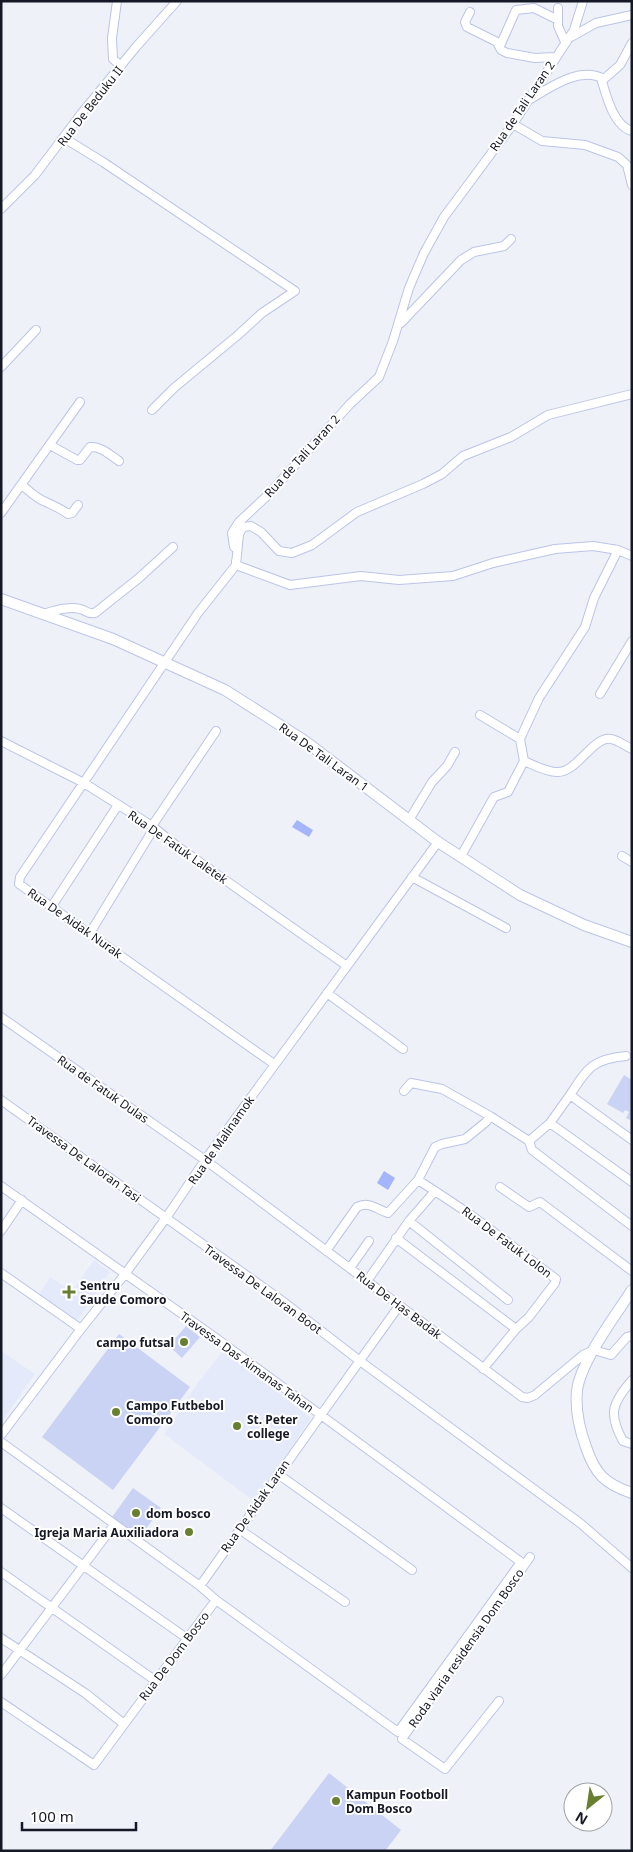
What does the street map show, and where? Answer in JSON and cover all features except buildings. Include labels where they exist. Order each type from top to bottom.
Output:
[{"type":"main road","name":"Rua De Tali Laran 1","points":[[1,599],[113,640],[225,690],[305,741],[438,842],[520,894],[584,925],[632,942]]},
{"type":"main road","points":[[632,1290],[594,1350],[577,1389],[577,1419],[589,1455],[598,1473],[609,1484],[632,1493]]},
{"type":"street","points":[[117,1],[112,38],[113,59],[121,66]]},
{"type":"street","name":"Rua De Beduku II","points":[[1,209],[35,175],[81,114],[177,1]]},
{"type":"street","name":"Rua de Tali Laran 2","points":[[236,565],[232,533],[239,522],[268,495],[350,404],[379,377],[398,327],[409,288],[424,253],[444,217],[513,124],[574,30],[584,1]]},
{"type":"street","points":[[500,46],[514,6],[534,8],[558,20]]},
{"type":"street","points":[[558,8],[560,32],[566,41],[596,23],[632,15]]},
{"type":"street","points":[[470,12],[465,22],[467,27],[497,42],[503,52],[523,57],[555,57]]},
{"type":"street","points":[[632,43],[620,65],[604,79],[601,78],[604,91],[615,114],[624,128],[632,131]]},
{"type":"street","points":[[526,102],[566,79],[594,74],[604,79]]},
{"type":"street","points":[[513,124],[542,141],[585,145],[618,157],[628,164],[632,185]]},
{"type":"street","points":[[64,138],[103,162],[295,291],[262,313],[174,388],[152,410]]},
{"type":"street","points":[[398,327],[461,260],[474,252],[504,246],[511,239]]},
{"type":"street","points":[[1,367],[36,330]]},
{"type":"street","points":[[632,394],[548,415],[511,438],[463,456],[442,474],[423,484],[357,512],[312,545],[292,553],[280,551],[261,532],[251,526],[243,527],[239,534],[236,565],[290,585],[361,576],[399,580],[453,576],[493,563],[555,549],[592,546],[618,550],[632,556]]},
{"type":"street","points":[[1,513],[80,402]]},
{"type":"street","points":[[50,445],[77,460],[80,460],[90,447],[94,446],[119,461]]},
{"type":"street","points":[[22,485],[46,503],[57,506],[68,514],[72,513],[78,505]]},
{"type":"street","points":[[43,614],[64,609],[80,609],[95,614],[173,547]]},
{"type":"street","points":[[461,856],[494,796],[508,792],[524,761],[520,739],[539,698],[585,627],[594,598],[618,550]]},
{"type":"street","name":"Rua De Aidak Nurak","points":[[236,565],[198,613],[18,880],[20,884],[274,1064]]},
{"type":"street","points":[[600,694],[632,642]]},
{"type":"street","points":[[480,715],[520,739]]},
{"type":"street","points":[[90,933],[153,827],[216,731]]},
{"type":"street","points":[[524,761],[553,772],[561,772],[578,762],[598,742],[605,738],[612,739],[632,749]]},
{"type":"street","name":"Rua De Fatuk Laletek","points":[[1,740],[84,783],[153,827],[347,966]]},
{"type":"street","points":[[409,820],[432,782],[447,766],[455,752]]},
{"type":"street","points":[[52,906],[118,805]]},
{"type":"street","name":"Rua de Malinamok","points":[[1,1435],[125,1274],[274,1064],[438,842]]},
{"type":"street","points":[[622,856],[632,862]]},
{"type":"street","points":[[412,877],[506,928]]},
{"type":"street","points":[[327,993],[403,1049]]},
{"type":"street","name":"Rua de Fatuk Dulas","points":[[1,1017],[205,1160]]},
{"type":"street","points":[[529,1141],[550,1123],[589,1067],[610,1057],[626,1056]]},
{"type":"street","points":[[404,1091],[411,1083],[442,1089],[490,1116],[529,1141],[532,1150],[632,1226]]},
{"type":"street","points":[[570,1095],[632,1140]]},
{"type":"street","name":"Travessa De Laloran Tasi","points":[[1,1100],[166,1218]]},
{"type":"street","points":[[326,1250],[357,1208],[362,1204],[369,1204],[388,1213],[418,1180],[425,1163],[435,1147],[465,1140],[486,1122],[490,1116]]},
{"type":"street","points":[[550,1123],[632,1182]]},
{"type":"street","name":"Rua De Has Badak","points":[[205,1160],[483,1369],[522,1396],[528,1398],[535,1395],[583,1355],[594,1350]]},
{"type":"street","points":[[367,1280],[408,1221],[435,1191],[418,1180]]},
{"type":"street","name":"Travessa Das Aimanas Tahan","points":[[1,1186],[216,1338],[521,1562],[398,1732],[216,1600]]},
{"type":"street","points":[[500,1187],[529,1207],[540,1202],[632,1271]]},
{"type":"street","name":"Rua De Fatuk Lolon","points":[[435,1191],[472,1215],[556,1279],[555,1283],[529,1317],[516,1328],[483,1369]]},
{"type":"street","points":[[1,1231],[22,1200]]},
{"type":"street","name":"Travessa De Laloran Boot","points":[[166,1218],[281,1300],[360,1361],[580,1523],[632,1568]]},
{"type":"street","points":[[408,1221],[508,1300]]},
{"type":"street","points":[[396,1238],[516,1328]]},
{"type":"street","points":[[350,1268],[369,1241]]},
{"type":"street","points":[[1,1273],[81,1329]]},
{"type":"street","name":"Rua De Aidak Laran","points":[[200,1586],[399,1306]]},
{"type":"street","points":[[594,1350],[611,1355],[627,1337],[632,1336]]},
{"type":"street","points":[[632,1380],[620,1395],[613,1411],[615,1427],[623,1441],[632,1444]]},
{"type":"street","name":"Rua De Dom Bosco","points":[[1,1442],[200,1586],[216,1600],[94,1765],[1,1702]]},
{"type":"street","points":[[278,1474],[412,1570]]},
{"type":"street","points":[[1,1508],[188,1639]]},
{"type":"street","points":[[1,1675],[114,1525]]},
{"type":"street","points":[[239,1529],[345,1602]]},
{"type":"street","name":"Roda viaria residensia Dom Bosco","points":[[498,1701],[445,1769],[402,1739],[530,1557]]},
{"type":"street","points":[[1,1572],[156,1680]]},
{"type":"street","points":[[1,1638],[85,1693],[124,1724]]},
{"type":"shaded area","points":[[624,1075],[632,1080],[632,1121],[626,1118],[629,1112],[625,1110],[623,1113],[607,1104]]},
{"type":"shaded area","name":"Sentru Saude Comoro","points":[[94,1260],[110,1272],[76,1323],[38,1296],[50,1277],[64,1286],[66,1283],[74,1288]]},
{"type":"shaded area","name":"campo futsal","points":[[186,1326],[200,1337],[182,1358],[169,1346]]},
{"type":"shaded area","name":"Campo Futbebol Comoro","points":[[119,1334],[190,1387],[113,1490],[42,1437]]},
{"type":"shaded area","name":"St. Peter college","points":[[224,1350],[311,1418],[261,1492],[251,1499],[164,1434],[199,1381]]},
{"type":"shaded area","points":[[1,1351],[35,1374],[1,1423]]},
{"type":"shaded area","name":"dom bosco","points":[[133,1488],[161,1508],[140,1537],[112,1517]]},
{"type":"shaded area","name":"Kampun Footboll Dom Bosco","points":[[329,1773],[401,1830],[385,1851],[270,1851]]},
{"type":"water","points":[[297,820],[313,830],[309,837],[292,827]]},
{"type":"water","points":[[384,1171],[395,1178],[388,1190],[377,1183]]},
{"type":"place","name":"Sentru Saude Comoro","points":[[69,1292]]},
{"type":"place","name":"campo futsal","points":[[184,1342]]},
{"type":"place","name":"Campo Futbebol Comoro","points":[[116,1412]]},
{"type":"place","name":"St. Peter college","points":[[237,1426]]},
{"type":"place","name":"dom bosco","points":[[136,1513]]},
{"type":"place","name":"Igreja Maria Auxiliadora","points":[[189,1532]]},
{"type":"place","name":"Kampun Footboll Dom Bosco","points":[[336,1801]]}]
